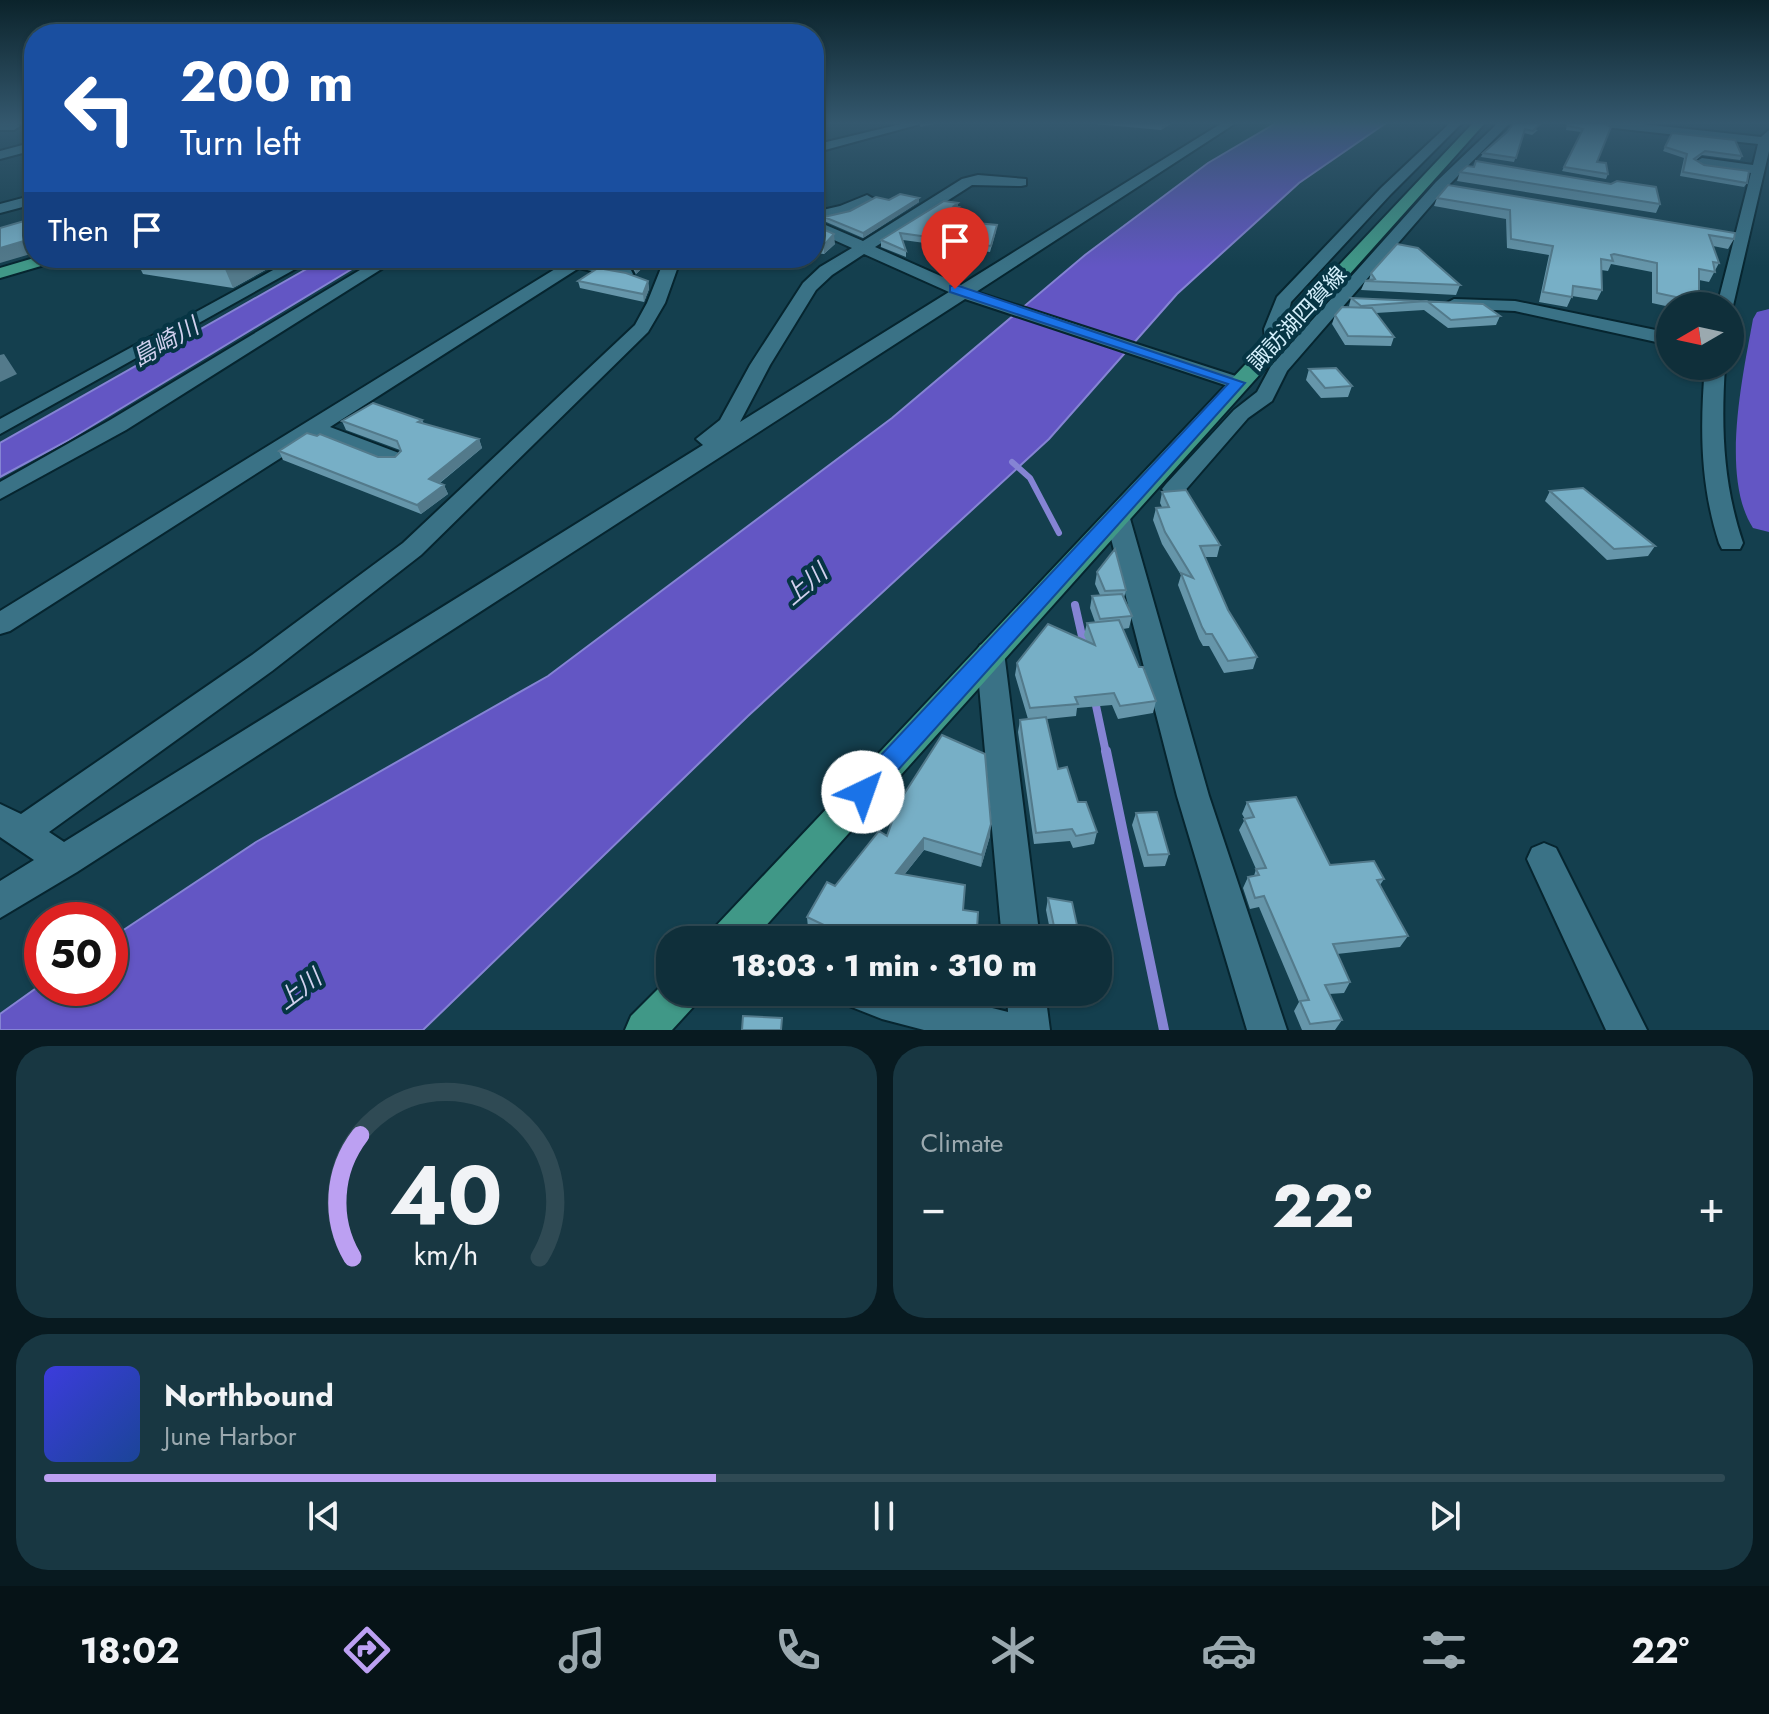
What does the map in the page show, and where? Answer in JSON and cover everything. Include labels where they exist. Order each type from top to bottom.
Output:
[{"type":"main road","name":"諏訪湖四賀線","points":[[748,926],[990,652],[1117,515],[1231,381],[1273,344],[1434,171]]},
{"type":"main road","points":[[0,273],[24,266]]},
{"type":"main road","points":[[645,1030],[667,1006]]},
{"type":"street","points":[[0,901],[1153,171]]},
{"type":"street","points":[[1273,344],[1273,329],[1283,301],[1407,171]]},
{"type":"street","points":[[1174,489],[1241,414],[1249,412],[1277,380],[1278,370],[1352,298],[1459,171]]},
{"type":"street","points":[[1728,292],[1735,233],[1758,171]]},
{"type":"street","points":[[672,476],[671,465],[728,424],[760,365],[809,287],[826,271],[967,182],[978,179],[1021,182]]},
{"type":"street","points":[[824,214],[844,210],[867,199]]},
{"type":"street","points":[[0,209],[24,202]]},
{"type":"street","points":[[869,226],[886,233]]},
{"type":"street","points":[[824,230],[961,292],[1231,381]]},
{"type":"street","points":[[0,428],[289,268]]},
{"type":"street","points":[[0,492],[118,425],[375,268]]},
{"type":"street","points":[[0,624],[569,268]]},
{"type":"street","points":[[604,268],[625,274]]},
{"type":"street","points":[[65,861],[11,826],[262,663],[412,549],[642,328],[656,303],[669,268]]},
{"type":"street","points":[[961,292],[974,270]]},
{"type":"street","points":[[1432,303],[1515,306],[1656,336]]},
{"type":"street","points":[[1714,380],[1711,450],[1717,506],[1731,543]]},
{"type":"street","points":[[313,428],[391,458]]},
{"type":"street","points":[[1117,515],[1193,796],[1267,1030]]},
{"type":"street","points":[[990,652],[1019,926]]},
{"type":"street","points":[[1544,859],[1627,1030]]},
{"type":"street","points":[[906,1006],[1003,1030]]},
{"type":"street","points":[[1027,1006],[1030,1030]]},
{"type":"water","name":"上川","points":[[1197,171],[1316,171],[1299,183],[1177,294],[1049,439],[748,716],[423,1030],[0,1030],[0,1014],[24,997],[24,1006],[128,1006],[128,927],[256,842],[548,676],[892,418],[1085,255]]},
{"type":"water","points":[[308,268],[353,268],[67,441],[0,477],[0,443]]},
{"type":"building","points":[[1535,171],[1611,184],[1617,181],[1656,187],[1660,204],[1460,172]]},
{"type":"building","points":[[1683,171],[1749,171],[1747,183]]},
{"type":"building","points":[[1448,185],[1735,233],[1734,239],[1709,235],[1719,263],[1713,262],[1715,272],[1699,269],[1699,292],[1657,292],[1657,263],[1614,254],[1611,255],[1613,261],[1601,259],[1602,290],[1573,286],[1572,297],[1543,292],[1553,246],[1511,239],[1510,210],[1437,198]]},
{"type":"building","points":[[900,194],[919,198],[863,233],[824,217],[850,211],[876,197],[889,200]]},
{"type":"building","points":[[944,201],[958,203],[954,206],[959,207],[944,220],[997,225],[991,246],[900,233],[906,251],[881,240]]},
{"type":"building","points":[[24,221],[24,241],[0,248],[0,228]]},
{"type":"building","points":[[824,230],[834,234],[824,245]]},
{"type":"building","points":[[1397,244],[1418,248],[1460,285],[1365,281],[1375,279],[1371,273]]},
{"type":"building","points":[[598,268],[648,281],[643,294],[578,281]]},
{"type":"building","points":[[1351,298],[1423,301],[1361,306]]},
{"type":"building","points":[[1428,301],[1483,304],[1500,316],[1451,320]]},
{"type":"building","points":[[1342,307],[1372,308],[1394,337],[1348,336],[1335,315]]},
{"type":"building","points":[[1336,368],[1352,386],[1325,388],[1309,369]]},
{"type":"building","points":[[373,403],[422,420],[418,422],[479,439],[429,479],[444,485],[417,505],[279,451],[307,433],[320,434],[378,457],[395,457],[401,451],[397,441],[342,421]]},
{"type":"building","points":[[1583,488],[1655,546],[1614,549],[1550,491]]},
{"type":"building","points":[[1186,490],[1220,545],[1200,546],[1228,610],[1257,657],[1228,661],[1212,634],[1206,634],[1202,627],[1181,573],[1193,578],[1165,532],[1156,508],[1169,507],[1162,492]]},
{"type":"building","points":[[1115,549],[1126,590],[1105,591],[1097,572]]},
{"type":"building","points":[[1122,594],[1132,616],[1100,619],[1092,596]]},
{"type":"building","points":[[1119,620],[1156,701],[1120,706],[1114,693],[1075,697],[1078,704],[1030,708],[1017,663],[1048,624],[1095,645],[1087,623]]},
{"type":"building","points":[[1046,717],[1058,769],[1067,767],[1078,802],[1086,802],[1097,832],[1076,836],[1072,829],[1036,833],[1020,720]]},
{"type":"building","points":[[942,735],[985,754],[991,824],[982,855],[924,838],[896,873],[965,885],[963,910],[978,912],[977,926],[826,926],[807,917],[827,882],[835,886],[879,831],[887,836],[899,802]]},
{"type":"building","points":[[1296,797],[1330,865],[1374,861],[1384,879],[1377,880],[1408,936],[1333,944],[1350,982],[1325,985],[1342,1020],[1310,1024],[1300,1001],[1309,1000],[1264,896],[1255,898],[1248,877],[1259,875],[1256,869],[1266,868],[1244,819],[1254,817],[1247,802]]},
{"type":"building","points":[[1157,812],[1169,854],[1148,855],[1136,813]]},
{"type":"building","points":[[1048,898],[1072,902],[1077,926],[1054,926]]},
{"type":"building","points":[[743,1016],[782,1018],[781,1030],[742,1030]]},
{"type":"waterway","points":[[1769,319],[1757,445],[1769,518]]},
{"type":"waterway","points":[[1012,462],[1030,478],[1059,533]]},
{"type":"waterway","points":[[1075,605],[1084,645]]},
{"type":"waterway","points":[[1095,701],[1106,753]]},
{"type":"waterway","points":[[1106,751],[1164,1030]]},
{"type":"route","points":[[863,792],[1238,383],[955,289]]},
{"type":"water label","name":"島崎川","points":[[165,342]]}]
